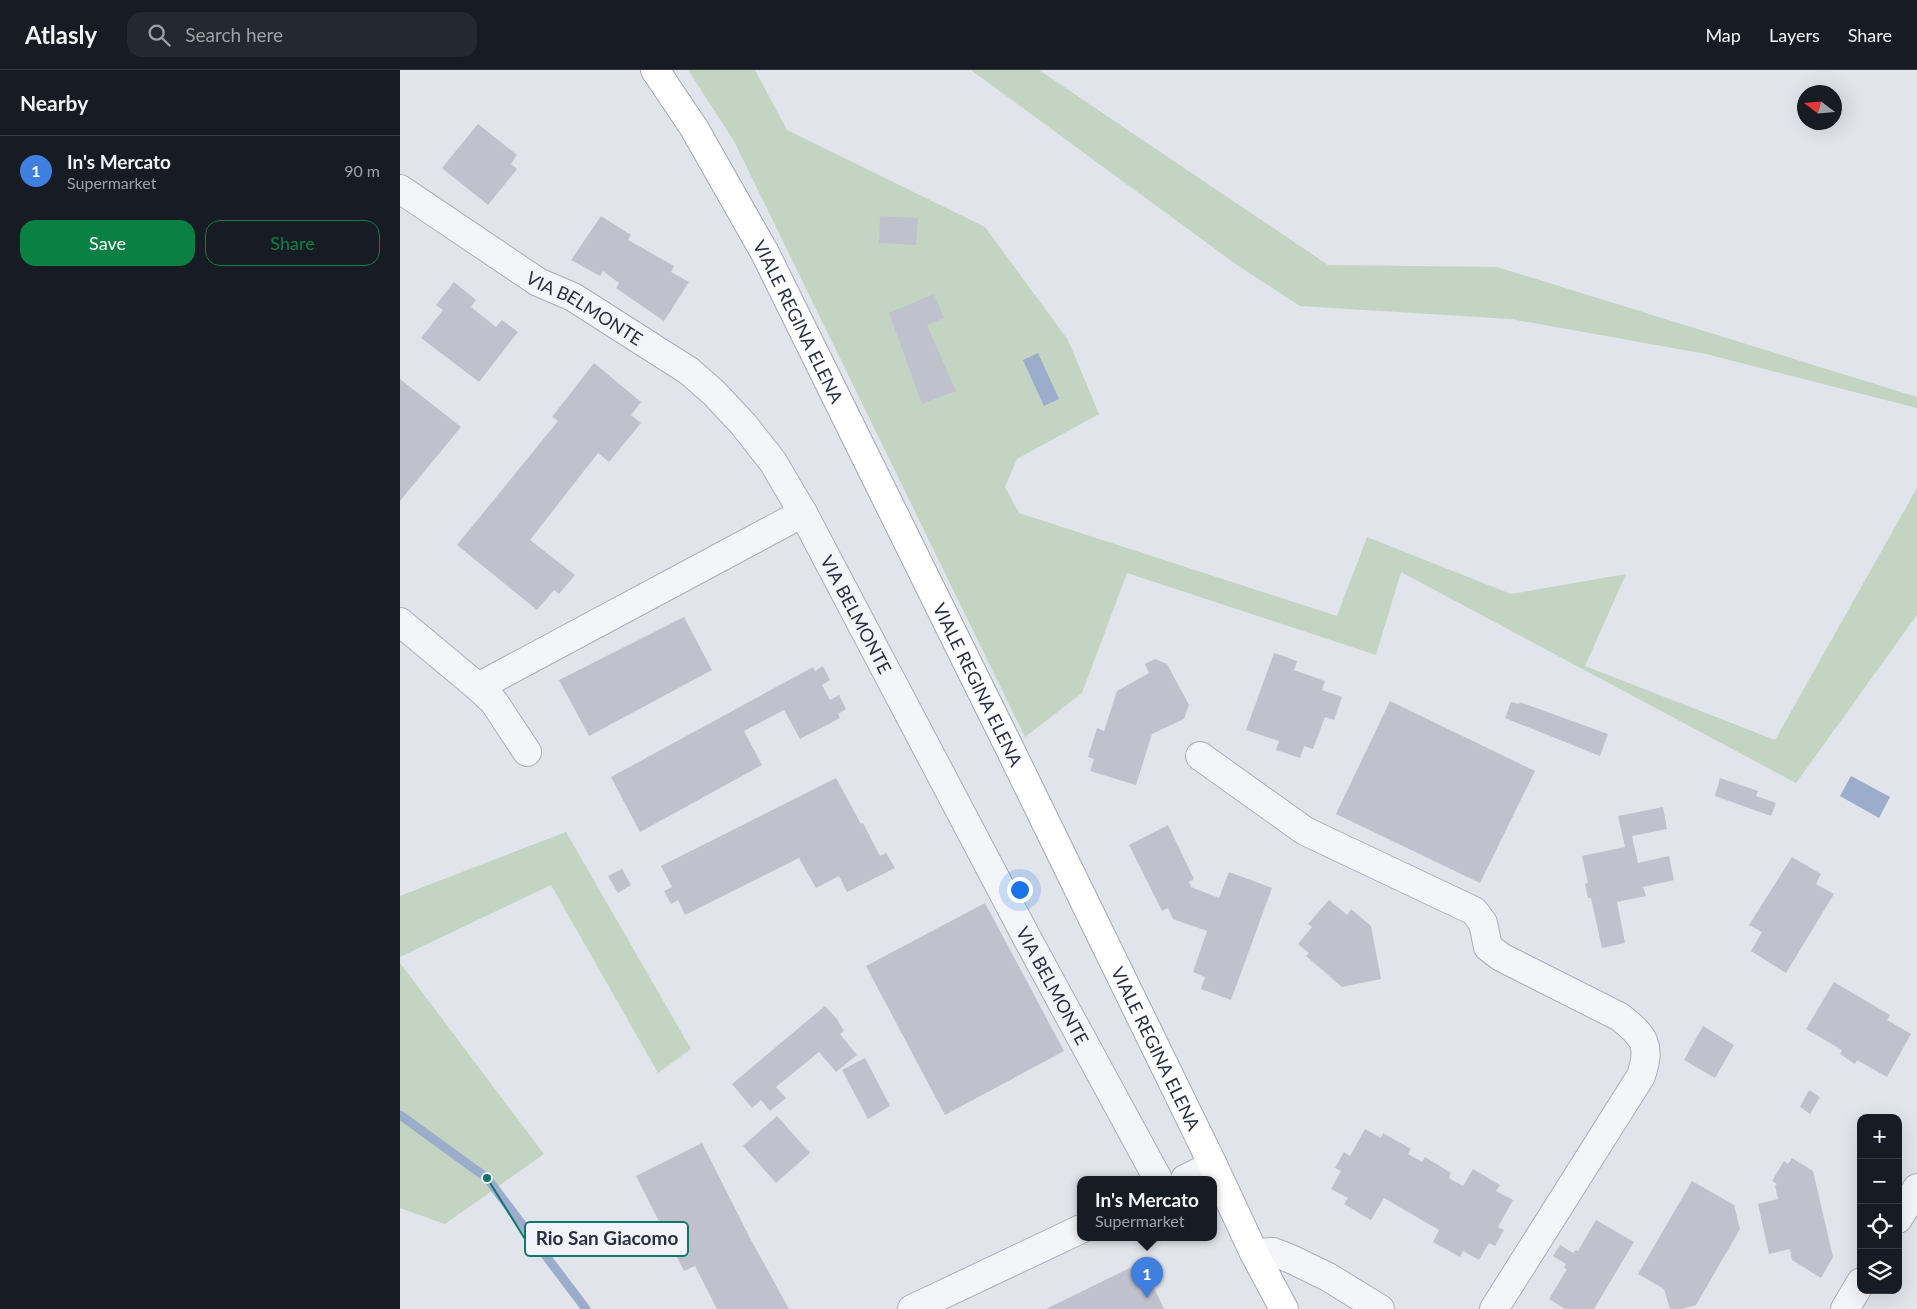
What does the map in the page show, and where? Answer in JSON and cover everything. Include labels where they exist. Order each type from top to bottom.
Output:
[{"type":"main road","name":"VIALE REGINA ELENA","points":[[655,70],[694,128],[765,253],[1213,1165],[1254,1253],[1284,1309]]},
{"type":"street","name":"VIA BELMONTE","points":[[400,189],[538,282],[573,297],[689,371],[714,393],[744,425],[773,462],[803,513],[1022,929],[1156,1176]]},
{"type":"street","points":[[478,687],[803,513]]},
{"type":"street","points":[[400,622],[494,702],[527,752]]},
{"type":"street","points":[[1200,756],[1305,831],[1474,911],[1483,923],[1488,947],[1501,957],[1620,1017],[1636,1030],[1644,1042],[1646,1058],[1641,1076],[1494,1309]]},
{"type":"street","points":[[1191,1176],[1213,1165]]},
{"type":"street","points":[[1902,1212],[1917,1188]]},
{"type":"street","points":[[912,1309],[1077,1231]]},
{"type":"street","points":[[1254,1253],[1273,1252],[1291,1259],[1328,1277],[1380,1309]]},
{"type":"street","points":[[1845,1309],[1857,1289]]},
{"type":"green space","points":[[688,70],[755,70],[787,130],[985,227],[1068,340],[1099,414],[1017,459],[1005,487],[1019,513],[1337,616],[1367,537],[1511,594],[1626,574],[1585,666],[1775,740],[1917,488],[1917,615],[1796,783],[1401,572],[1376,655],[1127,573],[1082,693],[1025,737],[734,141]]},
{"type":"green space","points":[[971,70],[1039,70],[1328,265],[1497,267],[1917,397],[1917,408],[1706,354],[1511,319],[1300,306],[1237,265]]},
{"type":"green space","points":[[566,832],[691,1049],[658,1073],[551,885],[400,957],[400,896]]},
{"type":"green space","points":[[400,963],[544,1154],[445,1224],[400,1208]]},
{"type":"water","points":[[1038,353],[1059,399],[1044,406],[1023,360]]},
{"type":"water","points":[[1851,776],[1890,797],[1879,818],[1840,796]]},
{"type":"building","points":[[478,124],[517,155],[511,164],[517,169],[488,205],[442,168]]},
{"type":"building","points":[[601,216],[631,235],[628,240],[674,266],[671,272],[689,282],[664,321],[616,288],[619,283],[603,271],[600,276],[571,260]]},
{"type":"building","points":[[880,216],[918,218],[916,245],[879,243]]},
{"type":"building","points":[[454,282],[476,300],[471,307],[496,327],[502,320],[518,332],[479,382],[421,338],[443,310],[436,305]]},
{"type":"building","points":[[934,294],[944,318],[927,325],[956,391],[922,404],[889,313]]},
{"type":"building","points":[[594,363],[641,402],[631,415],[641,423],[609,462],[598,453],[530,540],[575,575],[559,594],[554,590],[537,610],[457,545],[558,421],[552,417]]},
{"type":"building","points":[[400,379],[461,427],[400,501]]},
{"type":"building","points":[[684,617],[712,670],[589,736],[559,680]]},
{"type":"building","points":[[1274,653],[1297,661],[1294,670],[1325,681],[1322,690],[1342,697],[1334,720],[1325,717],[1313,749],[1304,746],[1300,758],[1276,750],[1279,741],[1246,730]]},
{"type":"building","points":[[1155,659],[1167,664],[1189,705],[1184,719],[1152,734],[1136,785],[1090,771],[1094,759],[1088,757],[1097,728],[1104,731],[1117,691],[1149,673],[1145,664]]},
{"type":"building","points":[[823,666],[830,680],[822,685],[830,700],[839,695],[846,709],[838,714],[840,718],[800,739],[784,710],[744,731],[762,765],[640,832],[611,777],[813,667],[815,671]]},
{"type":"building","points":[[1390,701],[1535,771],[1480,883],[1336,814]]},
{"type":"building","points":[[1511,702],[1519,704],[1520,702],[1608,734],[1600,756],[1505,718]]},
{"type":"building","points":[[836,778],[880,856],[886,853],[895,868],[847,892],[839,876],[816,888],[799,858],[685,915],[678,900],[671,904],[664,891],[672,887],[661,866]]},
{"type":"building","points":[[1720,778],[1758,791],[1756,796],[1776,803],[1771,816],[1715,796]]},
{"type":"building","points":[[1663,807],[1667,829],[1632,836],[1638,863],[1669,856],[1674,880],[1643,887],[1646,896],[1617,902],[1625,943],[1602,948],[1591,898],[1588,898],[1585,884],[1588,883],[1582,856],[1625,847],[1618,816]]},
{"type":"building","points":[[1168,825],[1194,879],[1189,882],[1191,887],[1219,898],[1229,872],[1272,888],[1231,1000],[1201,989],[1205,977],[1193,972],[1207,931],[1173,919],[1168,908],[1162,911],[1129,845]]},
{"type":"building","points":[[1792,857],[1821,874],[1816,884],[1834,894],[1786,973],[1751,951],[1762,932],[1749,925]]},
{"type":"building","points":[[622,869],[631,885],[618,893],[608,876]]},
{"type":"building","points":[[1329,900],[1347,915],[1351,909],[1371,926],[1381,979],[1342,987],[1306,956],[1309,953],[1298,944],[1312,927],[1308,924]]},
{"type":"building","points":[[985,903],[1064,1051],[945,1115],[866,966]]},
{"type":"building","points":[[1834,982],[1890,1015],[1887,1020],[1911,1034],[1887,1077],[1857,1060],[1855,1064],[1840,1054],[1842,1050],[1806,1029]]},
{"type":"building","points":[[825,1006],[837,1019],[844,1031],[840,1034],[857,1055],[836,1072],[819,1052],[776,1087],[786,1098],[770,1111],[761,1100],[752,1108],[732,1084]]},
{"type":"building","points":[[1703,1026],[1734,1045],[1715,1078],[1684,1060]]},
{"type":"building","points":[[865,1058],[890,1106],[868,1119],[842,1070]]},
{"type":"building","points":[[1809,1090],[1820,1097],[1810,1114],[1800,1107]]},
{"type":"building","points":[[777,1116],[810,1153],[776,1183],[743,1146]]},
{"type":"building","points":[[1365,1129],[1381,1138],[1383,1133],[1411,1149],[1408,1154],[1422,1162],[1425,1157],[1451,1173],[1449,1178],[1463,1186],[1473,1169],[1500,1185],[1496,1191],[1513,1200],[1498,1227],[1504,1230],[1495,1246],[1489,1243],[1479,1260],[1463,1251],[1460,1257],[1433,1242],[1439,1230],[1384,1198],[1371,1220],[1344,1204],[1348,1198],[1331,1189],[1341,1171],[1335,1168],[1344,1152],[1350,1156]]},
{"type":"building","points":[[702,1143],[750,1238],[789,1309],[717,1309],[695,1266],[684,1271],[636,1176]]},
{"type":"building","points":[[1792,1158],[1813,1171],[1833,1257],[1821,1278],[1792,1260],[1790,1249],[1769,1254],[1758,1204],[1778,1199],[1775,1186],[1777,1184],[1772,1181],[1784,1161],[1788,1164]]},
{"type":"building","points":[[1692,1181],[1734,1205],[1740,1229],[1696,1305],[1682,1309],[1670,1309],[1664,1289],[1638,1274]]},
{"type":"building","points":[[1596,1220],[1634,1242],[1594,1309],[1565,1309],[1549,1299],[1567,1269],[1564,1268],[1566,1264],[1553,1256],[1560,1245],[1573,1253],[1575,1250],[1578,1251]]},
{"type":"building","points":[[1142,1262],[1164,1309],[1046,1309]]},
{"type":"waterway","points":[[400,1115],[487,1178],[586,1309]]},
{"type":"place","name":"Rio San Giacomo","points":[[487,1178]]},
{"type":"place","name":"In's Mercato","points":[[1147,1298]]}]
